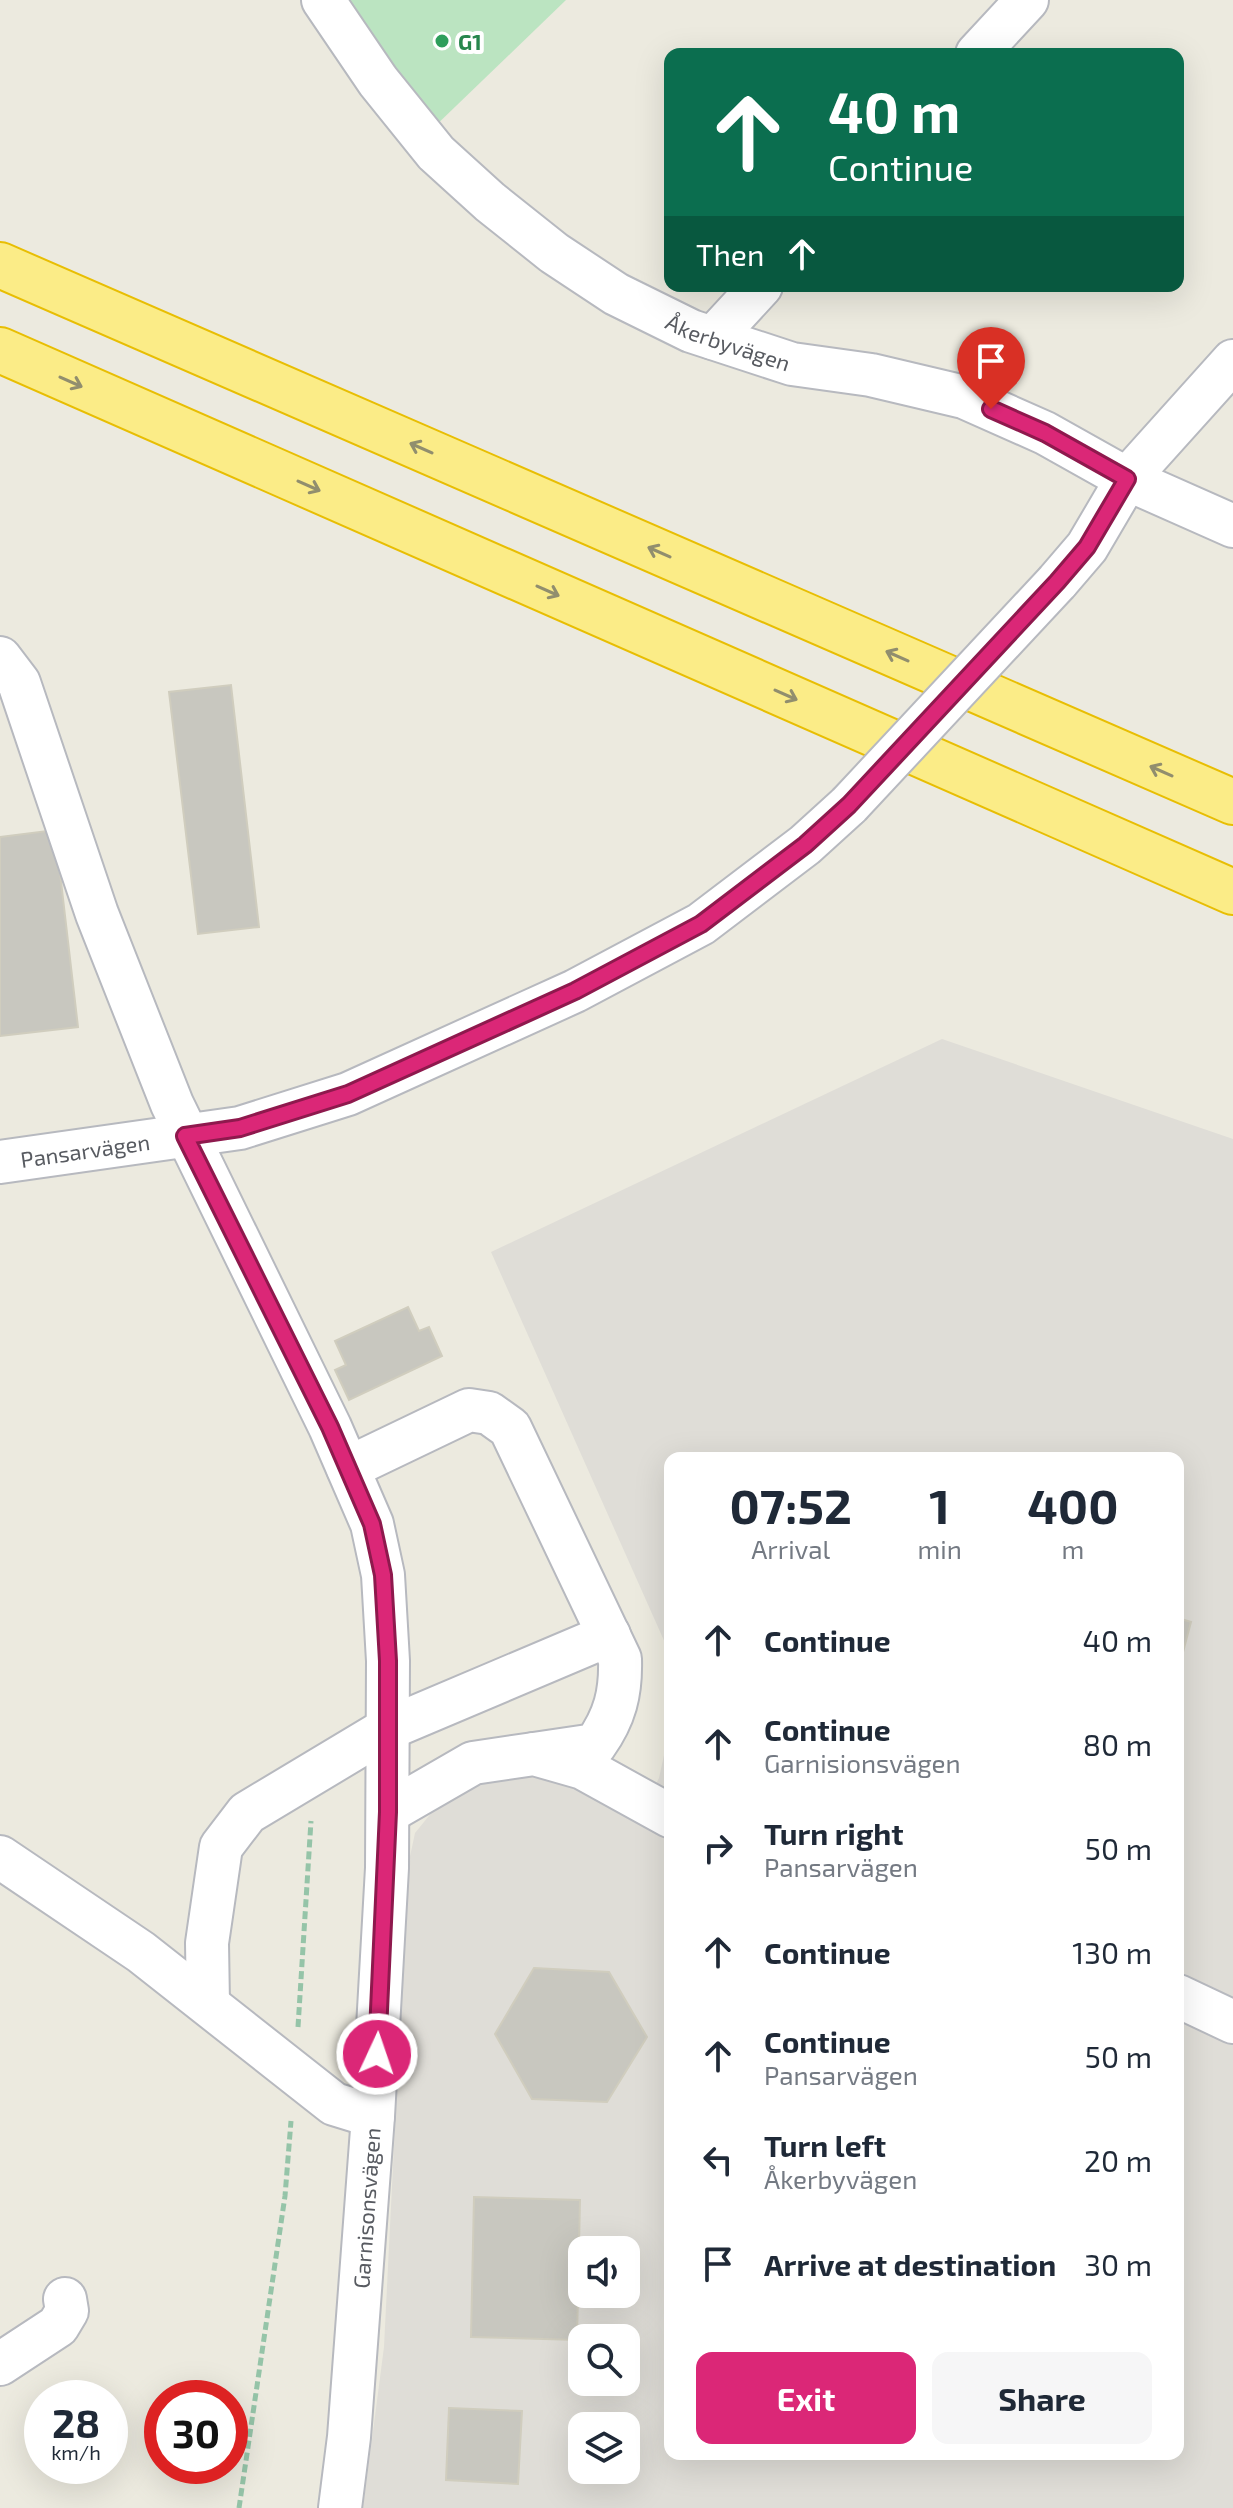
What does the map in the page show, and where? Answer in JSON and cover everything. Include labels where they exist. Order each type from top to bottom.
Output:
[{"type":"highway","points":[[0,265],[1233,802]]},
{"type":"highway","points":[[0,350],[1233,892]]},
{"type":"street","name":"Åkerbyvägen","points":[[323,0],[378,81],[436,153],[490,202],[554,253],[616,294],[713,338],[792,364],[871,375],[964,397],[1045,433],[1127,479],[1233,526]]},
{"type":"street","points":[[983,48],[1027,0]]},
{"type":"street","points":[[713,338],[755,292]]},
{"type":"street","points":[[1127,479],[1233,361]]},
{"type":"street","name":"Pansarvägen","points":[[0,1162],[240,1128],[348,1094],[575,991],[701,924],[805,845],[849,805],[1087,547],[1127,479]]},
{"type":"street","name":"Garnisonsvägen","points":[[0,658],[19,683],[97,914],[185,1136],[348,1468],[372,1524],[383,1575],[388,1812],[373,2116],[349,2437],[340,2508]]},
{"type":"street","points":[[348,1468],[469,1410],[489,1413],[510,1428],[620,1659],[621,1689],[610,1724],[595,1745],[473,1763],[388,1812]]},
{"type":"street","points":[[208,2004],[207,1943],[221,1847],[247,1813],[387,1729],[609,1635]]},
{"type":"street","points":[[534,1754],[583,1768],[664,1813]]},
{"type":"street","points":[[0,1857],[141,1952],[334,2104],[373,2116]]},
{"type":"street","points":[[1184,1999],[1233,2022]]},
{"type":"street","points":[[0,2364],[58,2326],[67,2311],[65,2299]]},
{"type":"path","points":[[239,2508],[285,2196],[314,1772]]},
{"type":"shaded area","points":[[942,1039],[1233,1139],[1233,2508],[363,2508],[384,2347],[408,1866],[415,1833],[450,1790],[507,1773],[559,1780],[636,1823],[659,1778],[664,1755],[664,2460],[1184,2460],[1184,1452],[664,1452],[664,1641],[491,1252]]},
{"type":"green space","name":"G1","points":[[332,0],[566,0],[429,132]]},
{"type":"building","points":[[231,685],[259,927],[198,934],[169,692]]},
{"type":"building","points":[[55,830],[78,1027],[0,1036],[0,837]]},
{"type":"building","points":[[408,1307],[419,1331],[429,1327],[442,1356],[349,1400],[335,1370],[346,1365],[335,1341]]},
{"type":"building","points":[[1184,1620],[1191,1622],[1184,1648]]},
{"type":"building","points":[[534,1968],[609,1972],[647,2037],[607,2102],[532,2099],[495,2034]]},
{"type":"building","points":[[474,2197],[580,2200],[579,2236],[568,2236],[568,2308],[578,2308],[577,2324],[568,2324],[568,2340],[471,2337]]},
{"type":"building","points":[[449,2408],[522,2411],[518,2484],[446,2480]]},
{"type":"place","name":"G1","points":[[442,41]]},
{"type":"route","points":[[377,2054],[388,1812],[388,1661],[383,1575],[372,1524],[330,1427],[185,1136],[240,1128],[348,1094],[575,991],[701,924],[805,845],[849,805],[1057,582],[1087,547],[1127,479],[1045,433],[991,409]]}]
